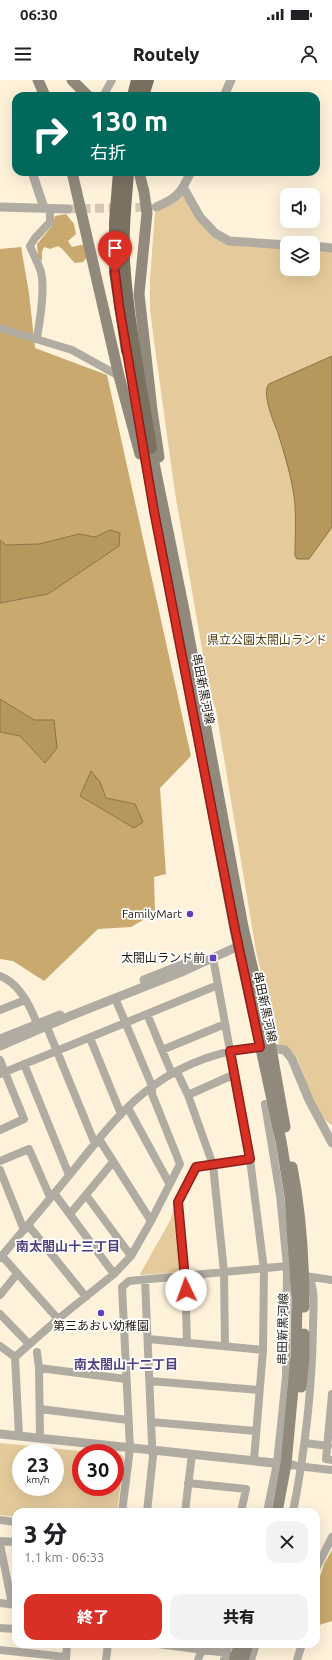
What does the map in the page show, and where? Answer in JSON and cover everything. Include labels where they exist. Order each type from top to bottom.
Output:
[{"type":"main road","points":[[38,80],[43,92]]},
{"type":"main road","points":[[72,80],[84,92]]},
{"type":"main road","points":[[134,92],[137,80]]},
{"type":"main road","points":[[144,92],[148,80]]},
{"type":"main road","name":"串田新黒河線","points":[[73,176],[119,376],[154,511],[242,941],[298,1195],[307,1276],[304,1358],[289,1465],[278,1508]]},
{"type":"main road","points":[[119,176],[115,222],[115,272],[119,305],[147,447]]},
{"type":"main road","points":[[128,176],[124,260],[147,447]]},
{"type":"main road","name":"串田新黒河線","points":[[140,176],[144,192],[146,213],[139,294],[152,410],[184,610],[242,941]]},
{"type":"main road","name":"串田新黒河線","points":[[147,447],[154,511]]},
{"type":"main road","name":"串田新黒河線","points":[[147,447],[184,610]]},
{"type":"main road","name":"串田新黒河線","points":[[266,1048],[290,1196],[297,1299],[296,1356],[285,1508]]},
{"type":"main road","points":[[228,1658],[237,1648]]},
{"type":"main road","points":[[243,1660],[247,1648]]},
{"type":"street","points":[[105,92],[112,80]]},
{"type":"street","points":[[226,92],[231,80]]},
{"type":"street","points":[[34,176],[47,208],[50,222],[35,238],[30,246],[32,254],[41,270],[42,285],[37,338]]},
{"type":"street","points":[[156,207],[179,194],[190,176]]},
{"type":"street","points":[[183,187],[200,218],[216,233],[229,240],[280,244]]},
{"type":"street","points":[[0,207],[68,209]]},
{"type":"street","points":[[320,247],[332,248]]},
{"type":"street","points":[[0,328],[37,338],[72,350],[119,376]]},
{"type":"street","points":[[0,1039],[213,958],[242,941]]},
{"type":"street","points":[[0,1046],[115,998],[135,987],[211,953],[242,941]]},
{"type":"street","points":[[213,958],[250,1159],[264,1270],[263,1350],[254,1460]]},
{"type":"street","points":[[0,976],[9,979],[25,1000],[37,1024]]},
{"type":"street","points":[[3,1073],[56,1050],[90,1038],[125,1022],[218,985]]},
{"type":"street","points":[[15,1357],[58,1319],[114,1274],[131,1256],[180,1164],[152,1094],[152,1086],[115,998]]},
{"type":"street","points":[[0,1010],[25,1000]]},
{"type":"street","points":[[147,1014],[162,1050],[188,1095],[213,1165],[224,1272],[225,1346]]},
{"type":"street","points":[[162,1050],[225,1024]]},
{"type":"street","points":[[47,1027],[97,1142],[113,1162],[151,1221]]},
{"type":"street","points":[[90,1038],[121,1114]]},
{"type":"street","points":[[58,1319],[1,1257],[121,1114],[152,1086],[201,1060],[230,1051],[266,1048],[284,1050],[292,1059],[309,1100],[332,1143]]},
{"type":"street","points":[[0,1060],[3,1073],[24,1119],[0,1130]]},
{"type":"street","points":[[24,1064],[69,1175]]},
{"type":"street","points":[[188,1095],[234,1074]]},
{"type":"street","points":[[265,1104],[280,1195],[288,1266],[286,1377],[289,1465],[293,1508]]},
{"type":"street","points":[[128,1108],[169,1183]]},
{"type":"street","points":[[0,1161],[29,1149],[52,1195],[70,1214],[114,1274]]},
{"type":"street","points":[[187,1344],[185,1276],[178,1202],[196,1167],[250,1159]]},
{"type":"street","points":[[70,1214],[113,1162]]},
{"type":"street","points":[[0,1170],[26,1227],[86,1297]]},
{"type":"street","points":[[86,1195],[131,1256]]},
{"type":"street","points":[[122,1508],[130,1448],[122,1287],[129,1281],[224,1272],[264,1270],[288,1266]]},
{"type":"street","points":[[0,1295],[17,1274]]},
{"type":"street","points":[[307,1276],[332,1280]]},
{"type":"street","points":[[269,1508],[289,1465],[305,1442],[312,1353],[312,1283],[307,1276]]},
{"type":"street","points":[[145,1280],[153,1456],[147,1508]]},
{"type":"street","points":[[0,1314],[29,1344]]},
{"type":"street","points":[[148,1339],[187,1344],[263,1350]]},
{"type":"street","points":[[0,1346],[15,1357]]},
{"type":"street","points":[[37,1352],[39,1368],[40,1438]]},
{"type":"street","points":[[15,1357],[19,1436]]},
{"type":"street","points":[[39,1368],[126,1379]]},
{"type":"street","points":[[150,1381],[259,1390]]},
{"type":"street","points":[[332,1394],[331,1419],[326,1459],[332,1460]]},
{"type":"street","points":[[40,1410],[128,1420]]},
{"type":"street","points":[[151,1422],[256,1431]]},
{"type":"street","points":[[0,1434],[130,1448],[152,1447],[192,1454],[332,1470]]},
{"type":"street","points":[[305,1442],[328,1446]]},
{"type":"street","points":[[185,1508],[192,1454]]},
{"type":"street","points":[[188,1483],[246,1489],[242,1508]]},
{"type":"street","points":[[0,1520],[12,1522]]},
{"type":"street","points":[[320,1561],[332,1537]]},
{"type":"street","points":[[0,1541],[12,1542]]},
{"type":"street","points":[[0,1544],[12,1595]]},
{"type":"street","points":[[0,1603],[12,1604]]},
{"type":"street","points":[[0,1628],[12,1629]]},
{"type":"street","points":[[0,1650],[22,1657],[66,1659],[67,1648]]},
{"type":"street","points":[[106,1660],[108,1648]]},
{"type":"street","points":[[198,1660],[202,1648]]},
{"type":"street","points":[[204,1648],[228,1658],[229,1648]]},
{"type":"street","points":[[251,1660],[255,1648]]},
{"type":"street","points":[[297,1660],[301,1648]]},
{"type":"green space","name":"県立公園太閤山ランド","points":[[183,191],[214,236],[280,247],[280,276],[320,276],[320,250],[332,251],[332,1125],[320,1113],[315,1105],[296,1056],[287,1046],[279,1045],[256,951],[216,710],[210,695],[175,493],[150,309],[150,280],[155,211],[181,196]]},
{"type":"green space","points":[[175,1202],[181,1269],[179,1272],[141,1275],[140,1274],[171,1219]]},
{"type":"green space","points":[[0,1443],[12,1444],[12,1496],[64,1496],[64,1449],[72,1450],[72,1496],[119,1496],[118,1508],[12,1508],[12,1516],[0,1515]]},
{"type":"shaded area","points":[[66,214],[74,224],[76,234],[68,241],[72,247],[85,244],[89,255],[83,262],[75,263],[58,246],[50,249],[44,247],[42,252],[42,261],[38,257],[37,244],[52,226],[55,216]]},
{"type":"shaded area","points":[[21,247],[29,293],[35,348],[107,375],[191,756],[160,788],[166,874],[154,877],[155,913],[131,927],[98,929],[44,981],[13,961],[0,959],[0,732],[20,736],[45,763],[54,720],[34,720],[0,699],[0,603],[48,594],[118,546],[110,530],[95,537],[79,534],[39,544],[6,545],[0,540],[0,249]],"holes":[[[100,782],[106,798],[135,804],[134,828],[80,796]]]},
{"type":"shaded area","points":[[332,356],[332,527],[309,559],[297,559],[295,556],[294,496],[278,433],[267,400],[267,388],[269,384]]},
{"type":"shaded area","points":[[110,530],[120,533],[119,546],[48,594],[0,603],[0,540],[6,545],[39,544],[79,534],[95,537]]},
{"type":"shaded area","points":[[0,699],[34,720],[54,720],[57,748],[45,763],[20,736],[0,732]]},
{"type":"shaded area","points":[[91,771],[100,782],[106,798],[135,804],[143,822],[134,828],[80,796]]},
{"type":"shaded area","points":[[332,1550],[332,1621],[320,1625],[320,1576],[324,1564]]},
{"type":"tunnel","points":[[68,209],[152,207]]},
{"type":"place","name":"FamilyMart","points":[[190,914]]},
{"type":"place","name":"太閤山ランド前","points":[[213,958]]},
{"type":"place","name":"第三あおい幼稚園","points":[[101,1313]]},
{"type":"district","name":"南太閤山十三丁目","points":[[68,1246]]},
{"type":"district","name":"南太閤山十二丁目","points":[[126,1364]]},
{"type":"route","points":[[115,272],[119,305],[154,511],[235,929],[260,1047],[230,1051],[250,1159],[196,1167],[178,1202],[186,1290]]}]
